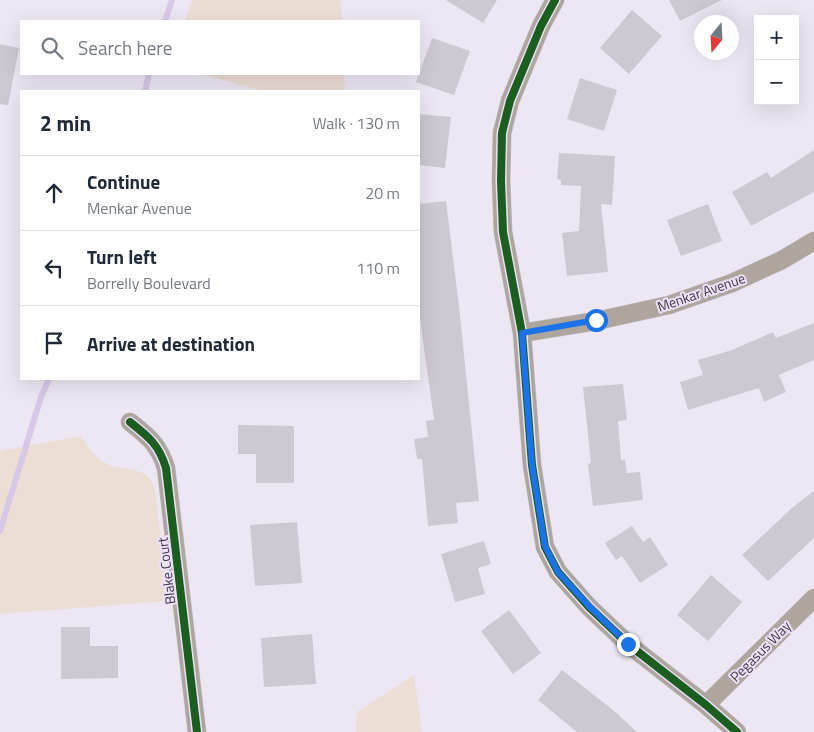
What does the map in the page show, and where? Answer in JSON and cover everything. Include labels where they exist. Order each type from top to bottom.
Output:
[{"type":"street","points":[[556,0],[541,26],[510,101],[502,133],[501,181],[503,232],[522,333],[532,465],[545,546],[558,572],[628,644],[706,705],[737,732]]},
{"type":"street","name":"Menkar Avenue","points":[[522,333],[670,305],[732,283],[782,260],[814,241]]},
{"type":"street","name":"Blake Court","points":[[130,422],[157,446],[166,468],[197,732]]},
{"type":"street","name":"Pegasus Way","points":[[706,705],[814,598]]},
{"type":"shaded area","points":[[192,0],[341,0],[342,20],[185,20]]},
{"type":"shaded area","points":[[204,75],[344,75],[345,90],[259,90]]},
{"type":"shaded area","points":[[81,436],[100,460],[115,467],[138,471],[151,481],[156,495],[168,601],[0,614],[0,453],[1,451]]},
{"type":"shaded area","points":[[414,675],[422,732],[356,732],[357,712]]},
{"type":"building","points":[[446,0],[497,0],[483,23]]},
{"type":"building","points":[[669,0],[722,0],[680,21]]},
{"type":"building","points":[[632,10],[662,36],[629,74],[600,48]]},
{"type":"building","points":[[432,38],[470,51],[454,95],[416,82]]},
{"type":"building","points":[[0,44],[19,48],[8,105],[0,104]]},
{"type":"building","points":[[580,78],[617,90],[604,131],[567,119]]},
{"type":"building","points":[[420,114],[451,117],[445,168],[420,165]]},
{"type":"building","points":[[814,150],[814,192],[751,226],[732,192],[767,172],[771,178]]},
{"type":"building","points":[[559,153],[615,156],[612,205],[601,204],[608,272],[567,276],[562,233],[579,231],[581,186],[561,185],[561,180],[557,179]]},
{"type":"building","points":[[446,201],[479,501],[456,503],[458,523],[428,526],[422,459],[417,459],[414,439],[428,437],[426,421],[434,420],[420,319],[420,204]]},
{"type":"building","points":[[708,204],[722,241],[681,256],[667,220]]},
{"type":"building","points":[[814,323],[814,360],[779,375],[786,392],[764,402],[759,388],[688,410],[680,382],[703,375],[698,360],[732,350],[773,332],[776,338]]},
{"type":"building","points":[[623,384],[627,420],[618,421],[621,460],[625,460],[627,473],[640,472],[643,500],[593,506],[588,464],[591,463],[583,387]]},
{"type":"building","points":[[238,425],[294,426],[294,483],[256,483],[256,454],[238,454]]},
{"type":"building","points":[[814,491],[814,538],[768,581],[742,555],[793,507]]},
{"type":"building","points":[[297,522],[302,583],[255,586],[250,525]]},
{"type":"building","points":[[632,526],[643,542],[650,537],[668,565],[640,583],[622,556],[616,560],[605,543]]},
{"type":"building","points":[[484,541],[491,564],[478,568],[485,594],[455,602],[441,554]]},
{"type":"building","points":[[711,575],[742,602],[708,641],[677,615]]},
{"type":"building","points":[[509,610],[541,653],[513,674],[481,631]]},
{"type":"building","points":[[61,627],[90,627],[90,646],[118,646],[118,678],[61,679]]},
{"type":"building","points":[[312,634],[316,684],[264,687],[261,638]]},
{"type":"building","points":[[562,670],[613,710],[637,732],[577,732],[538,700]]},
{"type":"waterway","points":[[165,20],[172,0]]},
{"type":"waterway","points":[[145,90],[149,75]]},
{"type":"waterway","points":[[0,531],[41,397],[49,380]]},
{"type":"cycle path","points":[[555,0],[541,26],[510,101],[502,133],[501,181],[503,232],[522,333],[532,465],[545,547],[558,572],[589,607],[628,644],[706,705],[737,732]]},
{"type":"cycle path","points":[[130,422],[157,447],[166,468],[197,732]]},
{"type":"route","points":[[596,320],[522,333],[532,465],[545,546],[558,572],[628,644]]}]
